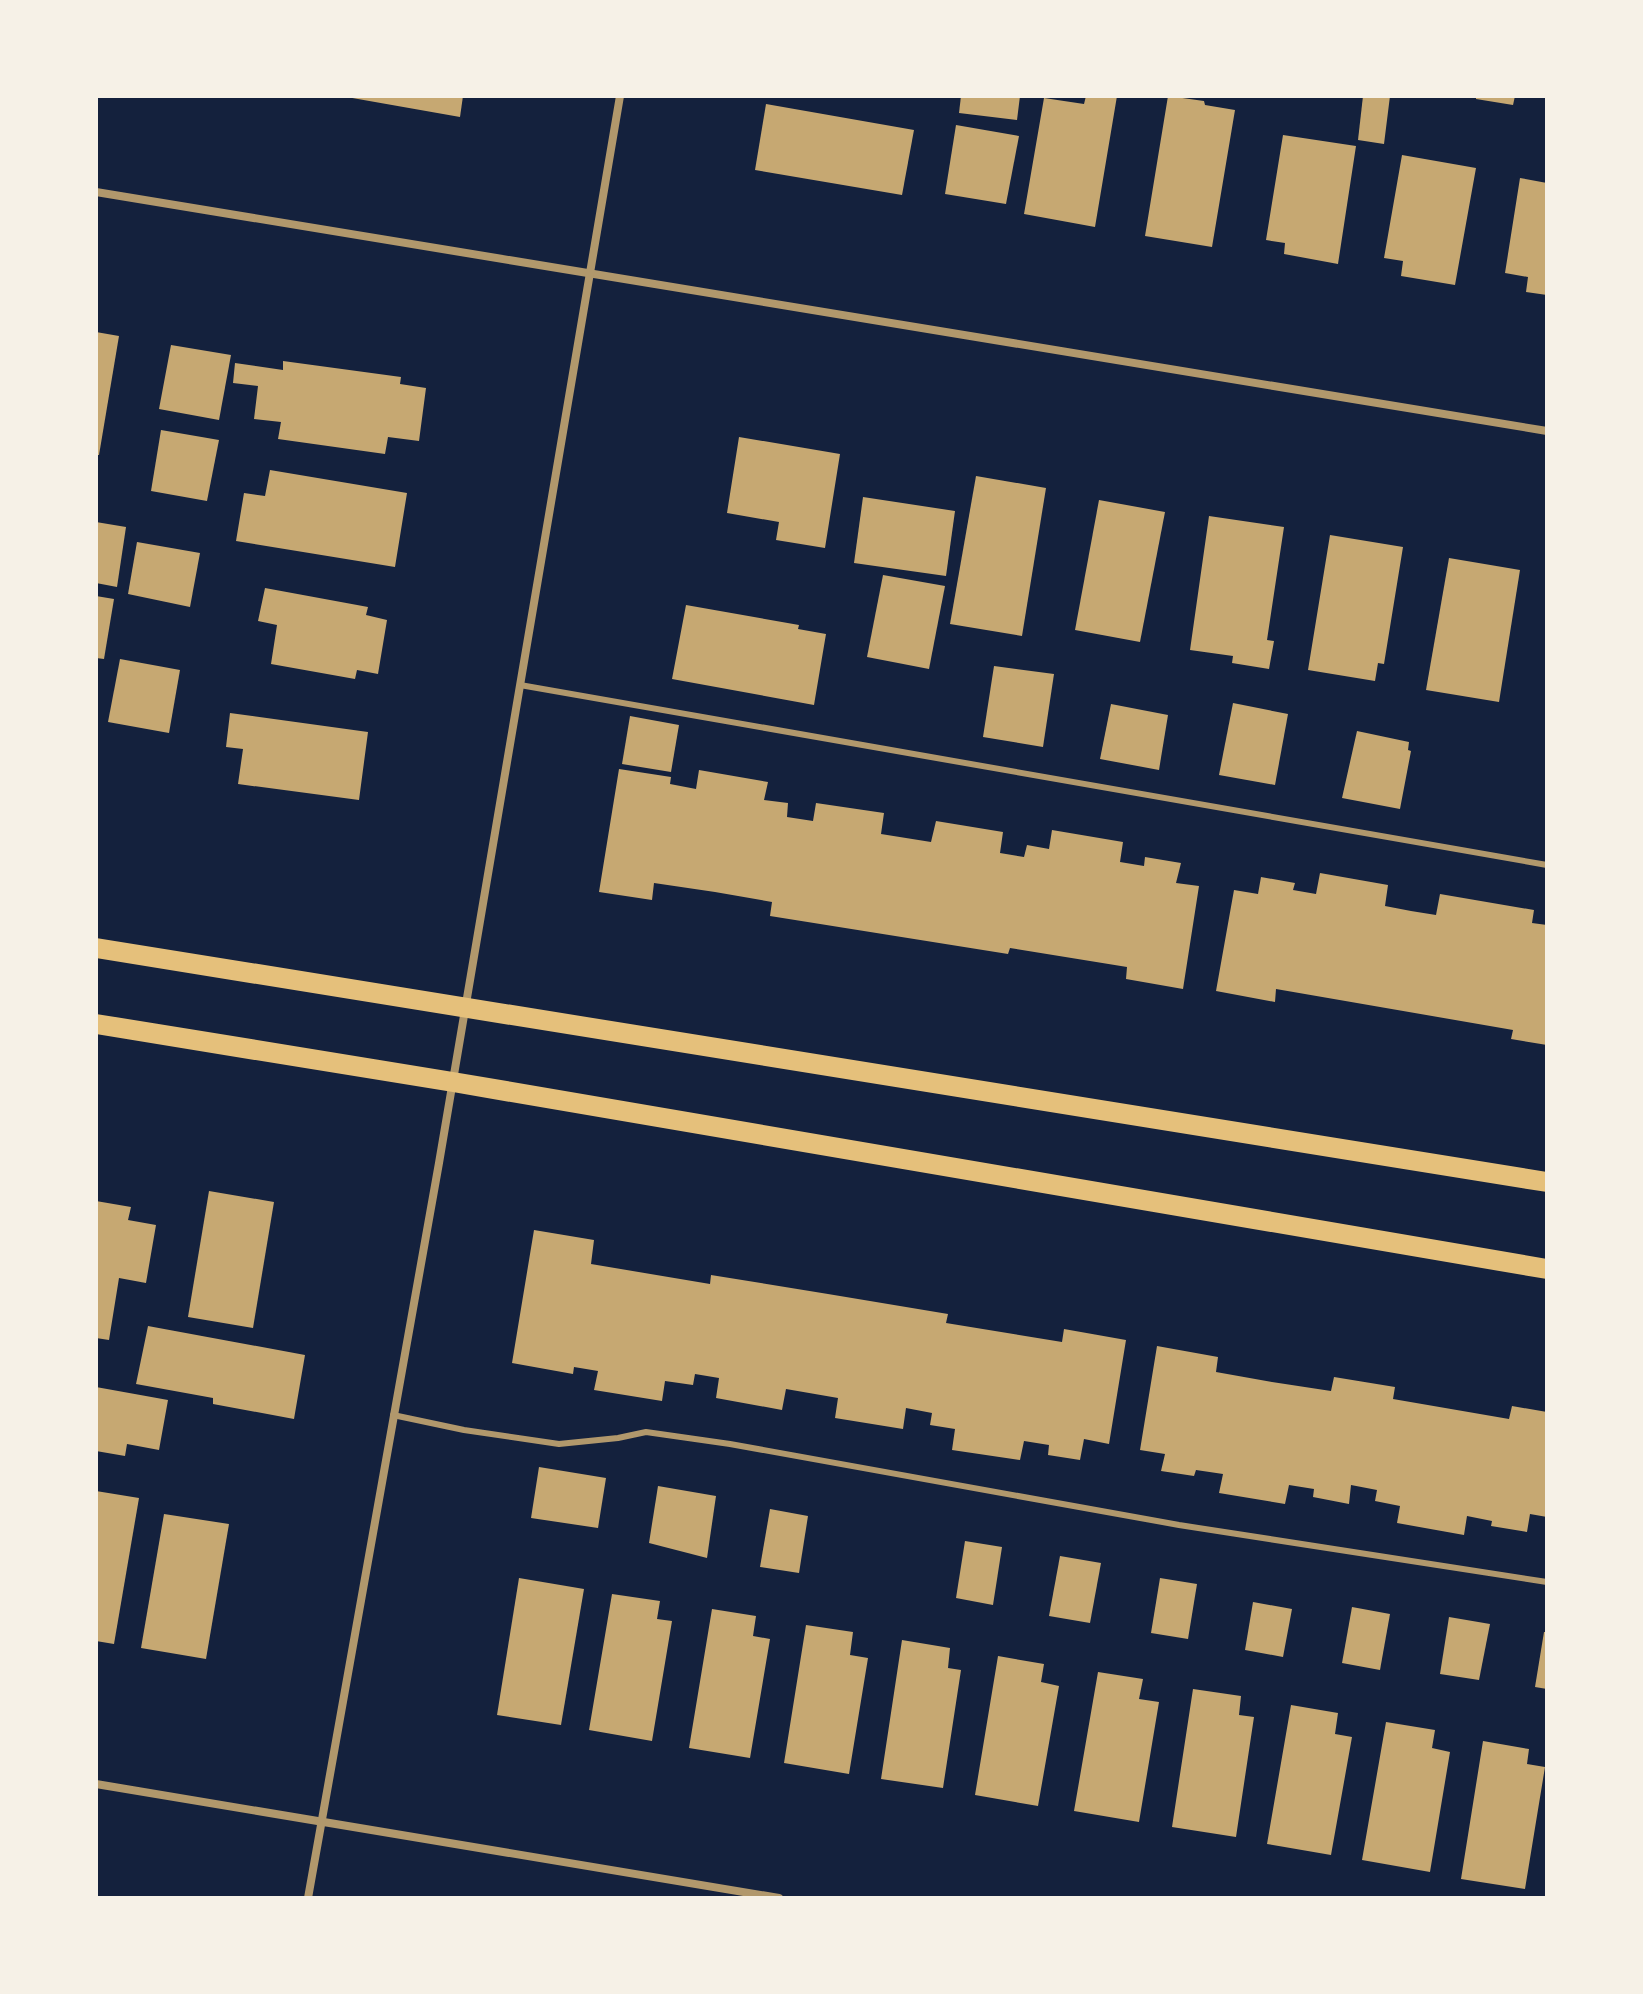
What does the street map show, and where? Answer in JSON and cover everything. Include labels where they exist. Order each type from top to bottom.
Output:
[{"type":"main road","points":[[96,948],[1547,1182]]},
{"type":"main road","points":[[96,1024],[1547,1269]]},
{"type":"street","points":[[308,1898],[466,1009],[620,96]]},
{"type":"street","points":[[96,192],[1547,431]]},
{"type":"street","points":[[96,1784],[779,1898]]},
{"type":"lane","points":[[520,685],[1547,865]]},
{"type":"lane","points":[[393,1415],[464,1430],[559,1444],[646,1432],[688,1438],[1179,1525],[1547,1582]]},
{"type":"building","points":[[341,96],[463,96],[460,117]]},
{"type":"building","points":[[961,96],[1020,96],[1017,120],[959,113]]},
{"type":"building","points":[[1086,96],[1117,96],[1095,227],[1024,214],[1044,98],[1084,104]]},
{"type":"building","points":[[1168,96],[1204,101],[1205,105],[1235,110],[1212,247],[1145,236]]},
{"type":"building","points":[[1363,96],[1390,96],[1384,144],[1358,140]]},
{"type":"building","points":[[1476,96],[1515,96],[1513,105],[1476,99]]},
{"type":"building","points":[[766,104],[914,130],[902,195],[755,170]]},
{"type":"building","points":[[956,125],[1019,136],[1006,204],[945,194]]},
{"type":"building","points":[[1283,135],[1356,146],[1338,264],[1284,254],[1285,243],[1266,240]]},
{"type":"building","points":[[1402,155],[1476,168],[1455,285],[1401,276],[1403,261],[1384,258]]},
{"type":"building","points":[[1520,178],[1547,183],[1547,295],[1526,292],[1528,277],[1505,273]]},
{"type":"building","points":[[96,332],[119,336],[99,455],[96,455]]},
{"type":"building","points":[[171,345],[231,355],[219,420],[159,409]]},
{"type":"building","points":[[283,361],[401,377],[400,384],[426,388],[419,441],[388,437],[385,454],[278,439],[281,422],[254,419],[258,386],[233,383],[235,363],[283,370]]},
{"type":"building","points":[[161,430],[219,440],[207,501],[151,491]]},
{"type":"building","points":[[739,437],[840,454],[825,548],[776,540],[779,522],[727,513]]},
{"type":"building","points":[[270,470],[407,493],[395,567],[236,541],[244,493],[265,496]]},
{"type":"building","points":[[976,476],[1046,488],[1022,636],[950,624]]},
{"type":"building","points":[[863,497],[955,511],[946,576],[854,563]]},
{"type":"building","points":[[1099,500],[1165,512],[1140,642],[1075,630]]},
{"type":"building","points":[[1209,516],[1284,527],[1267,640],[1274,641],[1269,669],[1232,663],[1233,656],[1190,650]]},
{"type":"building","points":[[96,522],[126,527],[117,587],[96,583]]},
{"type":"building","points":[[1330,535],[1403,547],[1384,664],[1378,663],[1375,681],[1308,670]]},
{"type":"building","points":[[137,542],[200,553],[190,607],[128,594]]},
{"type":"building","points":[[1449,558],[1520,570],[1499,702],[1426,690]]},
{"type":"building","points":[[883,575],[945,586],[929,669],[867,657]]},
{"type":"building","points":[[265,588],[368,607],[366,615],[387,620],[378,674],[357,670],[355,679],[271,664],[277,625],[258,621]]},
{"type":"building","points":[[96,596],[114,599],[104,659],[96,658]]},
{"type":"building","points":[[686,605],[799,625],[798,629],[826,634],[814,705],[672,679]]},
{"type":"building","points":[[120,659],[180,670],[169,733],[108,722]]},
{"type":"building","points":[[994,666],[1054,674],[1043,747],[983,737]]},
{"type":"building","points":[[1233,703],[1288,714],[1275,785],[1219,775]]},
{"type":"building","points":[[1111,704],[1168,715],[1159,770],[1100,759]]},
{"type":"building","points":[[230,713],[368,732],[359,800],[238,784],[243,749],[226,747]]},
{"type":"building","points":[[630,716],[679,725],[671,772],[622,764]]},
{"type":"building","points":[[1357,731],[1409,742],[1408,750],[1411,751],[1400,809],[1342,798]]},
{"type":"building","points":[[619,769],[671,777],[670,784],[696,789],[699,770],[768,782],[764,800],[788,803],[787,817],[813,821],[816,803],[884,813],[881,834],[931,842],[936,821],[1003,832],[1000,853],[1024,857],[1027,845],[1049,849],[1052,830],[1123,842],[1120,862],[1144,866],[1145,857],[1181,863],[1176,883],[1199,886],[1183,989],[1126,979],[1127,967],[1010,948],[1008,954],[770,916],[772,902],[715,892],[654,883],[652,900],[599,892]]},
{"type":"building","points":[[1320,873],[1388,885],[1385,906],[1411,911],[1436,915],[1440,894],[1534,910],[1532,923],[1547,925],[1547,1045],[1511,1039],[1513,1030],[1276,989],[1275,1002],[1216,991],[1234,890],[1258,894],[1261,877],[1295,883],[1293,890],[1316,894]]},
{"type":"building","points":[[209,1191],[274,1202],[253,1328],[188,1317]]},
{"type":"building","points":[[96,1201],[131,1207],[128,1220],[156,1225],[146,1283],[119,1278],[109,1340],[96,1338]]},
{"type":"building","points":[[534,1230],[594,1240],[591,1264],[710,1284],[711,1275],[828,1294],[948,1314],[946,1323],[1062,1342],[1064,1329],[1126,1340],[1109,1444],[1084,1439],[1080,1460],[1048,1455],[1049,1445],[1024,1441],[1020,1460],[952,1450],[955,1429],[930,1425],[932,1413],[906,1408],[903,1429],[835,1418],[838,1398],[786,1389],[782,1410],[716,1398],[719,1378],[695,1374],[693,1385],[665,1381],[662,1401],[594,1390],[598,1371],[574,1367],[573,1374],[512,1363]]},
{"type":"building","points":[[148,1326],[305,1355],[294,1419],[213,1404],[213,1398],[136,1384]]},
{"type":"building","points":[[1157,1346],[1218,1357],[1216,1372],[1272,1382],[1331,1391],[1334,1377],[1395,1387],[1393,1399],[1509,1419],[1512,1406],[1547,1412],[1547,1517],[1530,1514],[1527,1532],[1491,1526],[1492,1521],[1467,1516],[1464,1535],[1397,1523],[1400,1506],[1375,1501],[1377,1490],[1351,1485],[1349,1504],[1313,1497],[1314,1489],[1289,1485],[1285,1504],[1219,1493],[1223,1474],[1196,1470],[1194,1476],[1161,1471],[1165,1454],[1140,1450]]},
{"type":"building","points":[[96,1387],[168,1400],[159,1450],[127,1444],[125,1456],[96,1451]]},
{"type":"building","points":[[539,1467],[606,1478],[598,1528],[531,1518]]},
{"type":"building","points":[[658,1486],[716,1496],[707,1558],[649,1543]]},
{"type":"building","points":[[96,1491],[139,1498],[114,1644],[96,1641]]},
{"type":"building","points":[[770,1509],[808,1516],[799,1573],[760,1567]]},
{"type":"building","points":[[164,1514],[229,1524],[206,1659],[141,1648]]},
{"type":"building","points":[[965,1541],[1002,1547],[993,1605],[956,1598]]},
{"type":"building","points":[[1060,1556],[1101,1563],[1090,1623],[1049,1616]]},
{"type":"building","points":[[519,1578],[584,1589],[561,1725],[497,1715]]},
{"type":"building","points":[[1160,1578],[1197,1584],[1188,1639],[1151,1633]]},
{"type":"building","points":[[612,1594],[660,1601],[657,1619],[672,1621],[652,1741],[589,1730]]},
{"type":"building","points":[[1253,1602],[1292,1609],[1283,1657],[1245,1650]]},
{"type":"building","points":[[1352,1607],[1390,1614],[1380,1670],[1342,1663]]},
{"type":"building","points":[[712,1609],[756,1616],[753,1636],[770,1639],[750,1758],[689,1748]]},
{"type":"building","points":[[1449,1617],[1490,1624],[1479,1680],[1440,1674]]},
{"type":"building","points":[[806,1625],[853,1632],[850,1655],[868,1658],[849,1774],[784,1763]]},
{"type":"building","points":[[1544,1632],[1547,1632],[1547,1689],[1535,1687]]},
{"type":"building","points":[[902,1640],[950,1648],[948,1668],[961,1670],[943,1788],[881,1779]]},
{"type":"building","points":[[998,1656],[1044,1664],[1041,1682],[1059,1686],[1038,1806],[975,1795]]},
{"type":"building","points":[[1098,1672],[1143,1679],[1139,1699],[1159,1702],[1139,1822],[1074,1811]]},
{"type":"building","points":[[1193,1689],[1241,1696],[1239,1715],[1254,1717],[1236,1837],[1172,1827]]},
{"type":"building","points":[[1291,1705],[1338,1713],[1335,1734],[1352,1737],[1331,1855],[1267,1844]]},
{"type":"building","points":[[1386,1722],[1435,1730],[1432,1748],[1450,1752],[1430,1872],[1362,1860]]},
{"type":"building","points":[[1483,1741],[1529,1749],[1527,1764],[1545,1767],[1525,1889],[1461,1879]]}]
